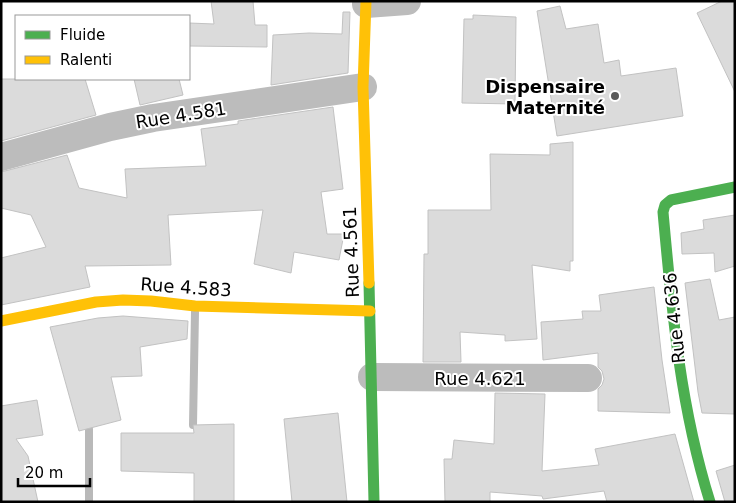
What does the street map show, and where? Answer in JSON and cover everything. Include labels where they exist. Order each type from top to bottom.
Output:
[{"type":"street","points":[[366,3],[407,1]]},
{"type":"street","name":"Rue 4.561","points":[[366,3],[363,88],[374,502]]},
{"type":"street","name":"Rue 4.581","points":[[1,157],[110,127],[153,118],[363,88]]},
{"type":"street","name":"Rue 4.636","points":[[710,502],[686,410],[675,340],[663,206],[671,200],[735,187]]},
{"type":"street","name":"Rue 4.583","points":[[1,321],[96,302],[123,300],[195,306],[370,311]]},
{"type":"street","name":"Rue 4.621","points":[[372,377],[588,378]]},
{"type":"building","points":[[211,1],[253,1],[255,25],[267,25],[267,47],[190,46],[190,23],[214,24]]},
{"type":"building","points":[[722,1],[735,1],[735,92],[697,13]]},
{"type":"building","name":"Dispensaire Maternité","points":[[560,6],[566,29],[598,24],[604,63],[619,60],[621,76],[676,68],[683,116],[557,136],[537,11]]},
{"type":"building","points":[[343,12],[350,12],[348,73],[271,85],[273,35],[342,34]]},
{"type":"building","points":[[473,15],[516,17],[515,104],[462,103],[464,19],[473,19]]},
{"type":"building","points":[[1,79],[85,80],[96,115],[1,141]]},
{"type":"building","points":[[134,80],[179,80],[183,95],[140,105]]},
{"type":"building","points":[[333,107],[343,189],[321,192],[327,234],[344,234],[339,260],[294,252],[291,273],[254,264],[263,210],[168,215],[171,265],[85,266],[90,287],[1,305],[1,258],[46,247],[31,215],[1,208],[1,172],[67,155],[79,188],[127,198],[125,169],[206,166],[201,129],[238,124],[238,121]]},
{"type":"building","points":[[573,142],[573,261],[570,261],[570,271],[532,265],[537,339],[505,341],[505,335],[460,332],[461,362],[423,362],[424,254],[428,254],[428,210],[491,210],[490,154],[550,155],[550,144]]},
{"type":"building","points":[[735,215],[735,266],[715,272],[714,253],[682,254],[681,233],[704,229],[703,220]]},
{"type":"building","points":[[710,279],[719,320],[735,317],[735,414],[702,413],[698,392],[685,283]]},
{"type":"building","points":[[654,287],[670,413],[598,411],[598,389],[604,379],[602,371],[598,367],[598,353],[543,360],[541,322],[583,319],[582,311],[601,311],[599,295]]},
{"type":"building","points":[[123,316],[188,321],[187,339],[140,347],[142,376],[111,377],[121,420],[79,431],[50,327],[98,318]]},
{"type":"building","points":[[495,393],[545,394],[542,471],[599,465],[595,449],[675,434],[694,502],[607,502],[604,491],[543,499],[542,496],[490,492],[490,502],[445,502],[444,459],[452,459],[454,440],[494,444]]},
{"type":"building","points":[[37,400],[43,435],[16,439],[28,456],[38,502],[1,502],[1,406]]},
{"type":"building","points":[[338,413],[347,502],[292,502],[284,419]]},
{"type":"building","points":[[234,424],[234,502],[194,502],[194,473],[121,471],[121,433],[194,433],[193,425]]},
{"type":"building","points":[[735,465],[735,502],[725,502],[716,471]]},
{"type":"waterway","points":[[193,425],[195,312]]},
{"type":"waterway","points":[[89,429],[89,501]]},
{"type":"traffic: fast","points":[[710,502],[691,430],[684,394],[674,322],[663,212],[665,205],[671,200],[735,187]]},
{"type":"traffic: fast","points":[[369,283],[374,502]]},
{"type":"traffic: slow","points":[[366,1],[363,87],[369,283]]},
{"type":"traffic: slow","points":[[1,321],[96,302],[123,300],[195,306],[370,311]]},
{"type":"place","name":"Dispensaire Maternité","points":[[615,96]]}]
